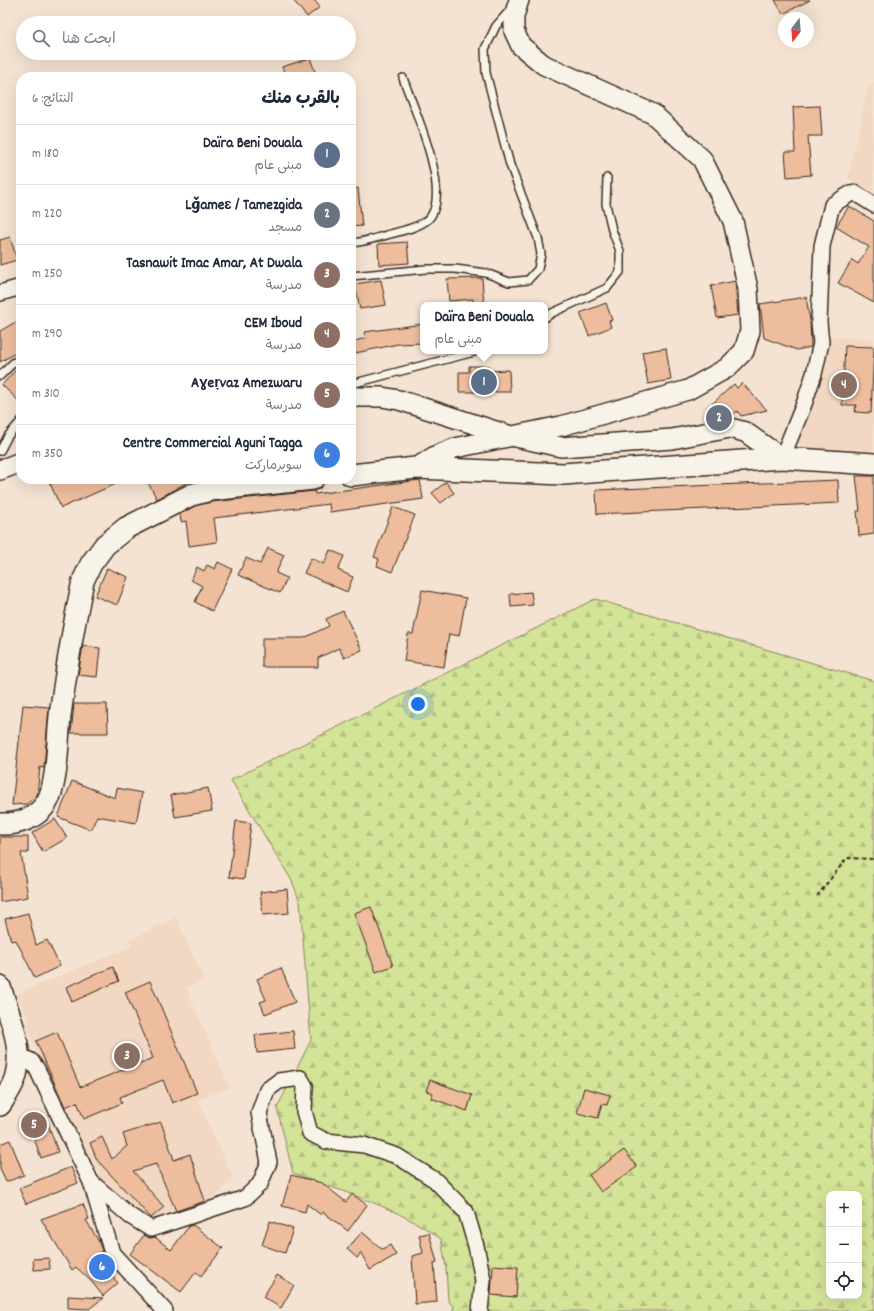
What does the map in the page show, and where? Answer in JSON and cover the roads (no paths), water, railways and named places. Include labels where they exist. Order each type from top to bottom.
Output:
[{"type":"main road","points":[[356,474],[416,468],[563,474],[782,458],[874,464]]},
{"type":"main road","points":[[0,824],[17,824],[42,809],[51,792],[60,709],[83,582],[91,564],[105,545],[126,528],[191,495],[210,490],[266,484]]},
{"type":"main road","points":[[0,987],[15,1037],[18,1055],[16,1075],[0,1105]]},
{"type":"street","points":[[416,468],[435,456],[454,448],[561,426],[688,390],[727,368],[744,351],[750,331],[748,289],[733,221],[702,158],[653,114],[544,65],[521,46],[514,31],[514,16],[519,0]]},
{"type":"street","points":[[356,397],[382,397],[400,400],[511,436],[561,448],[672,439],[730,428],[745,432],[782,458],[804,404],[814,374],[821,343],[819,323],[822,246],[832,205],[850,194],[855,193],[874,205]]},
{"type":"street","points":[[0,293],[16,288]]},
{"type":"street","points":[[0,470],[16,464]]},
{"type":"street","points":[[18,1055],[31,1061],[37,1069],[91,1182],[112,1253],[165,1311]]},
{"type":"street","points":[[91,1182],[130,1216],[152,1229],[245,1198],[260,1184],[269,1162],[259,1113],[267,1090],[279,1081],[300,1078],[305,1086],[304,1111],[310,1134],[326,1141],[364,1145],[397,1156],[435,1180],[466,1212],[476,1246],[483,1280],[480,1311]]},
{"type":"lane","points":[[356,276],[426,269],[455,269],[486,273],[509,282],[528,280],[538,269],[541,254],[538,238],[510,165],[486,73],[486,49],[496,26],[519,0]]},
{"type":"lane","points":[[356,242],[410,229],[430,218],[435,208],[438,197],[434,168],[403,78]]},
{"type":"lane","points":[[548,316],[607,288],[620,272],[620,251],[612,230],[606,204],[607,178]]},
{"type":"lane","points":[[356,383],[466,354]]},
{"type":"lane","points":[[0,376],[16,361]]},
{"type":"lane","points":[[0,451],[8,436],[16,427]]},
{"type":"place","name":"Daïra Beni Douala","points":[[484,382]]},
{"type":"place","name":"CEM Iboud","points":[[844,385]]},
{"type":"place","name":"Lǧameɛ / Tamezgida","points":[[719,418]]},
{"type":"place","name":"Tasnawit Imac Amar, At Dwala","points":[[127,1056]]},
{"type":"place","name":"Aɣeṛvaz Amezwaru","points":[[34,1125]]},
{"type":"place","name":"Centre Commercial Aguni Tagga","points":[[102,1267]]}]
